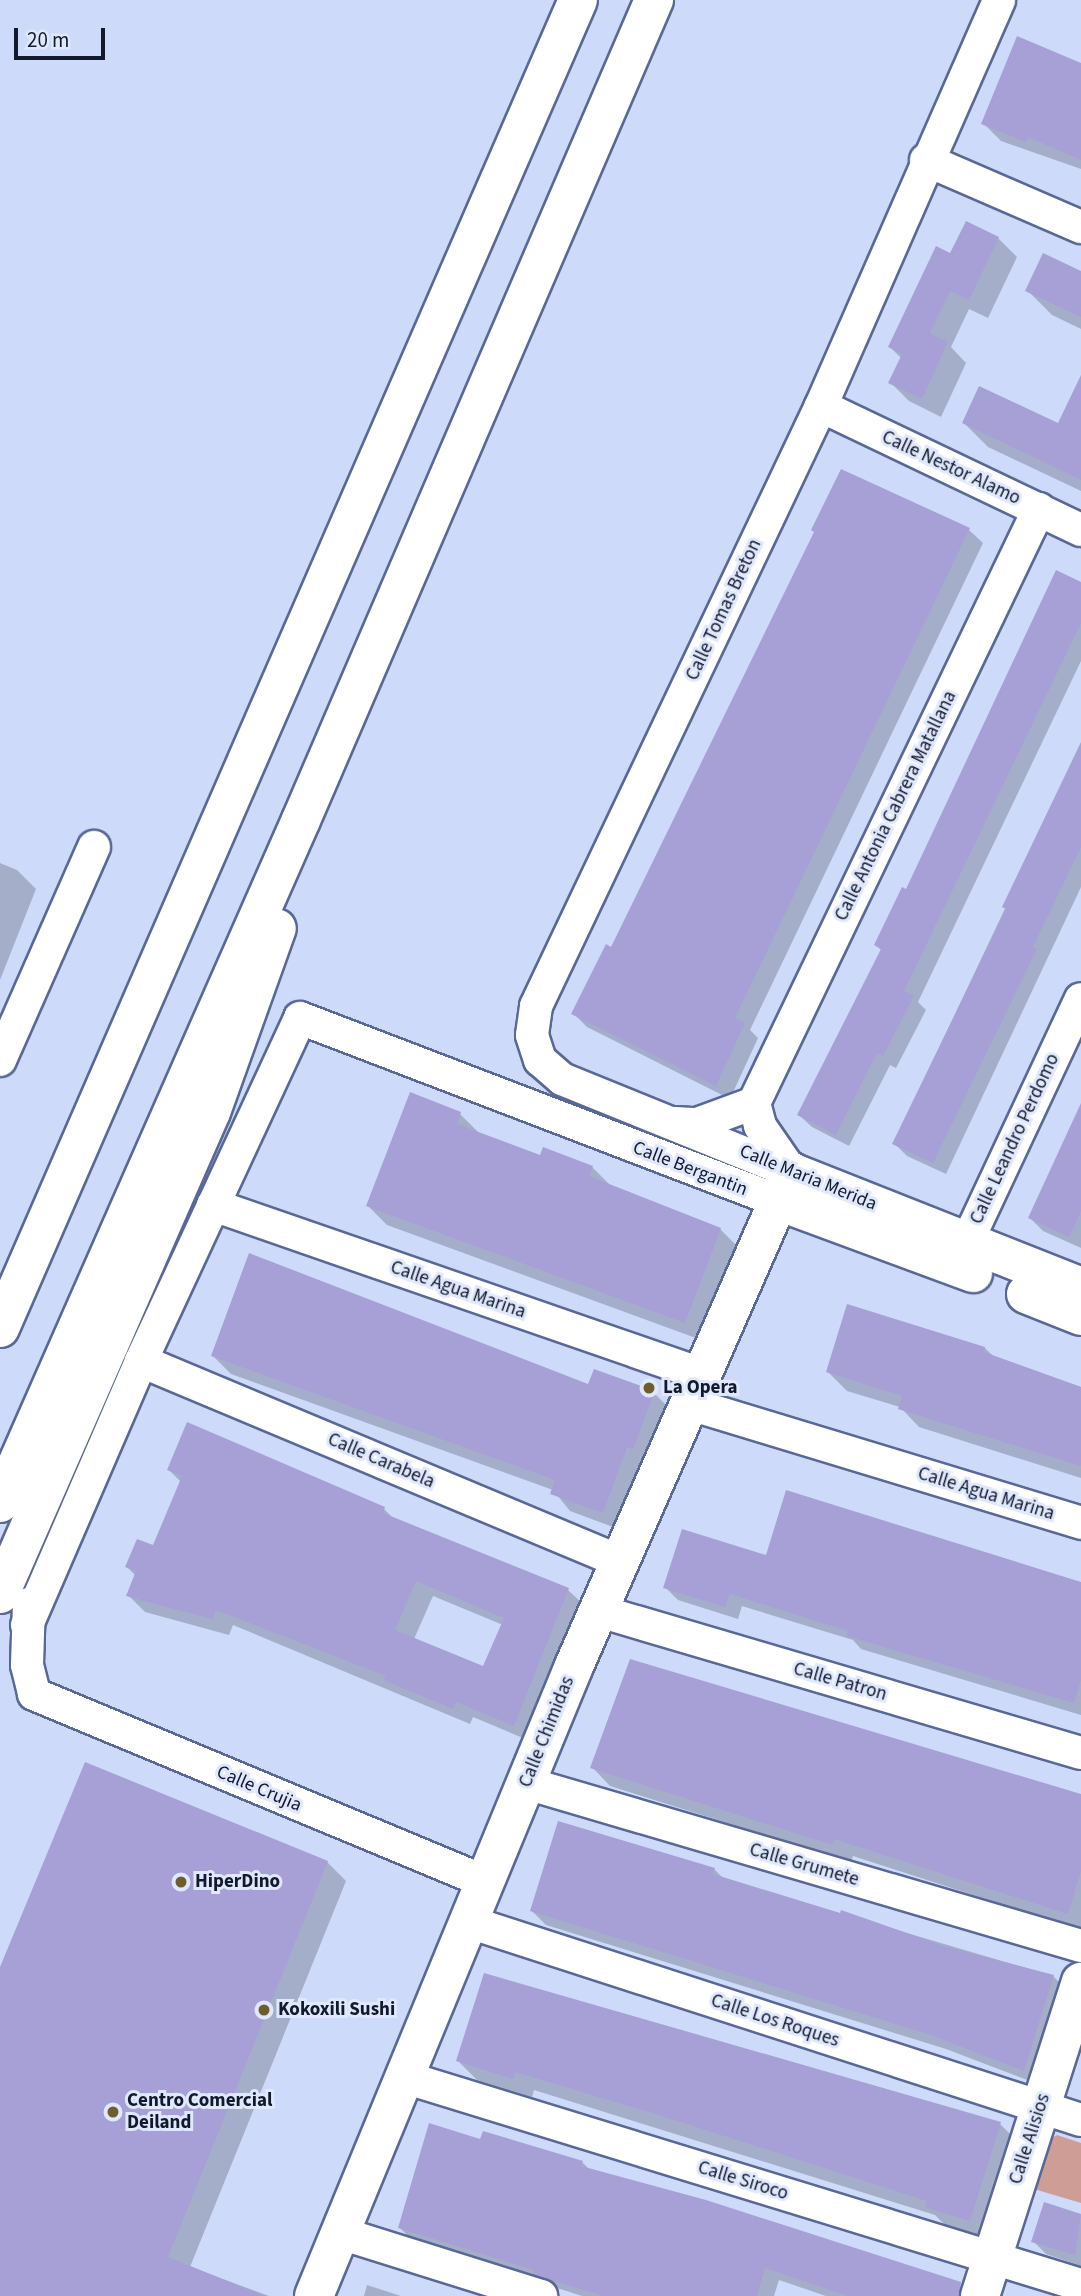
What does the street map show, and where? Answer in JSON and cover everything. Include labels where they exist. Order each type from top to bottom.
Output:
[{"type":"main road","points":[[0,1328],[578,0]]},
{"type":"main road","points":[[0,1503],[301,820],[654,0]]},
{"type":"main road","points":[[0,1594],[211,1112],[273,944],[301,820]]},
{"type":"main road","name":"Calle Maria Merida","points":[[785,1187],[967,1242],[1081,1287]]},
{"type":"main road","name":"Calle Bergantin","points":[[785,1187],[1081,1316]]},
{"type":"main road","name":"Calle Chimidas","points":[[314,2296],[599,1611],[785,1187]]},
{"type":"main road","name":"Calle Alisios","points":[[980,2296],[1081,1982]]},
{"type":"street","name":"Calle Tomas Breton","points":[[540,1060],[532,1035],[536,1006],[821,406],[926,160],[999,0]]},
{"type":"street","points":[[926,160],[1081,227]]},
{"type":"street","name":"Calle Nestor Alamo","points":[[821,406],[1081,530]]},
{"type":"street","name":"Calle Antonia Cabrera Matallana","points":[[754,1103],[1039,509]]},
{"type":"street","points":[[0,1060],[94,847]]},
{"type":"street","name":"Calle Leandro Perdomo","points":[[967,1242],[1081,999]]},
{"type":"street","name":"Calle Bergantin","points":[[213,1205],[300,1018],[785,1187]]},
{"type":"street","name":"Calle Maria Merida","points":[[540,1060],[562,1079],[667,1122],[785,1187]]},
{"type":"street","points":[[667,1122],[697,1124],[754,1103],[774,1151],[785,1187]]},
{"type":"street","points":[[27,1625],[141,1361],[213,1205]]},
{"type":"street","name":"Calle Agua Marina","points":[[213,1205],[697,1389],[1081,1523]]},
{"type":"street","points":[[27,1625],[31,1574],[56,1500],[98,1401],[120,1322]]},
{"type":"street","name":"Calle Carabela","points":[[141,1361],[621,1562]]},
{"type":"street","name":"Calle Patron","points":[[599,1611],[1081,1754]]},
{"type":"street","name":"Calle Crujia","points":[[27,1625],[27,1665],[34,1694],[486,1882]]},
{"type":"street","name":"Calle Grumete","points":[[526,1783],[1081,1946]]},
{"type":"street","name":"Calle Los Roques","points":[[468,1922],[1081,2120]]},
{"type":"street","name":"Calle Siroco","points":[[404,2077],[1081,2285]]},
{"type":"street","points":[[340,2233],[541,2296]]},
{"type":"shaded area","points":[[1057,2135],[1081,2143],[1081,2203],[1034,2189],[1052,2138]]},
{"type":"building","points":[[1017,36],[1081,63],[1081,160],[1028,137],[1026,142],[981,124]]},
{"type":"building","points":[[966,221],[999,237],[969,300],[950,291],[930,333],[948,342],[922,399],[888,383],[902,354],[888,347],[936,246],[950,253]]},
{"type":"building","points":[[1043,253],[1081,271],[1081,317],[1025,291]]},
{"type":"building","points":[[1081,375],[1081,480],[962,423],[979,386],[1058,423]]},
{"type":"building","points":[[841,469],[970,528],[735,1018],[745,1023],[716,1086],[571,1014],[606,944],[611,947],[814,532],[811,530]]},
{"type":"building","points":[[1056,570],[1081,582],[1081,623],[904,991],[914,996],[883,1056],[877,1053],[836,1135],[797,1115],[881,949],[874,945],[902,887],[906,889]]},
{"type":"building","points":[[1081,742],[1081,847],[1033,947],[1037,949],[933,1163],[892,1144],[1006,909],[1002,907]]},
{"type":"building","points":[[410,1092],[461,1112],[457,1124],[540,1155],[543,1147],[593,1166],[589,1176],[721,1228],[685,1323],[366,1206]]},
{"type":"building","points":[[1081,1103],[1081,1211],[1069,1237],[1028,1218]]},
{"type":"building","points":[[249,1253],[588,1384],[594,1369],[655,1391],[633,1449],[627,1447],[603,1513],[550,1494],[555,1480],[211,1356]]},
{"type":"building","points":[[847,1304],[985,1347],[984,1352],[1081,1387],[1081,1466],[898,1409],[902,1396],[826,1372]]},
{"type":"building","points":[[187,1422],[385,1507],[383,1513],[569,1588],[514,1726],[456,1702],[453,1709],[384,1680],[386,1676],[216,1610],[212,1619],[126,1596],[136,1571],[125,1567],[137,1539],[153,1545],[182,1476],[167,1470]],"holes":[[[416,1581],[504,1618],[483,1666],[395,1630]]]},
{"type":"building","points":[[786,1490],[1081,1582],[1081,1680],[1074,1703],[847,1636],[848,1631],[730,1594],[725,1607],[663,1588],[682,1529],[766,1555]]},
{"type":"building","points":[[630,1659],[1081,1794],[1081,1871],[1068,1914],[834,1839],[833,1845],[590,1768]]},
{"type":"building","name":"Centro Comercial Deiland","points":[[85,1762],[328,1861],[168,2257],[265,2296],[0,2296],[0,1967]]},
{"type":"building","points":[[558,1821],[715,1868],[713,1874],[840,1913],[841,1910],[944,1946],[1054,1975],[1024,2071],[931,2035],[530,1911]]},
{"type":"building","points":[[484,1973],[1001,2122],[970,2221],[925,2207],[927,2201],[665,2117],[515,2072],[513,2079],[456,2061]]},
{"type":"building","points":[[429,2123],[480,2139],[483,2131],[583,2161],[581,2166],[706,2200],[961,2282],[959,2296],[848,2296],[765,2268],[757,2296],[604,2296],[549,2280],[533,2274],[534,2270],[398,2228]]},
{"type":"building","points":[[1044,2202],[1081,2214],[1075,2255],[1031,2242]]},
{"type":"place","name":"La Opera","points":[[649,1388]]},
{"type":"place","name":"HiperDino","points":[[181,1882]]},
{"type":"place","name":"Kokoxili Sushi","points":[[264,2010]]},
{"type":"place","name":"Centro Comercial Deiland","points":[[113,2112]]}]
